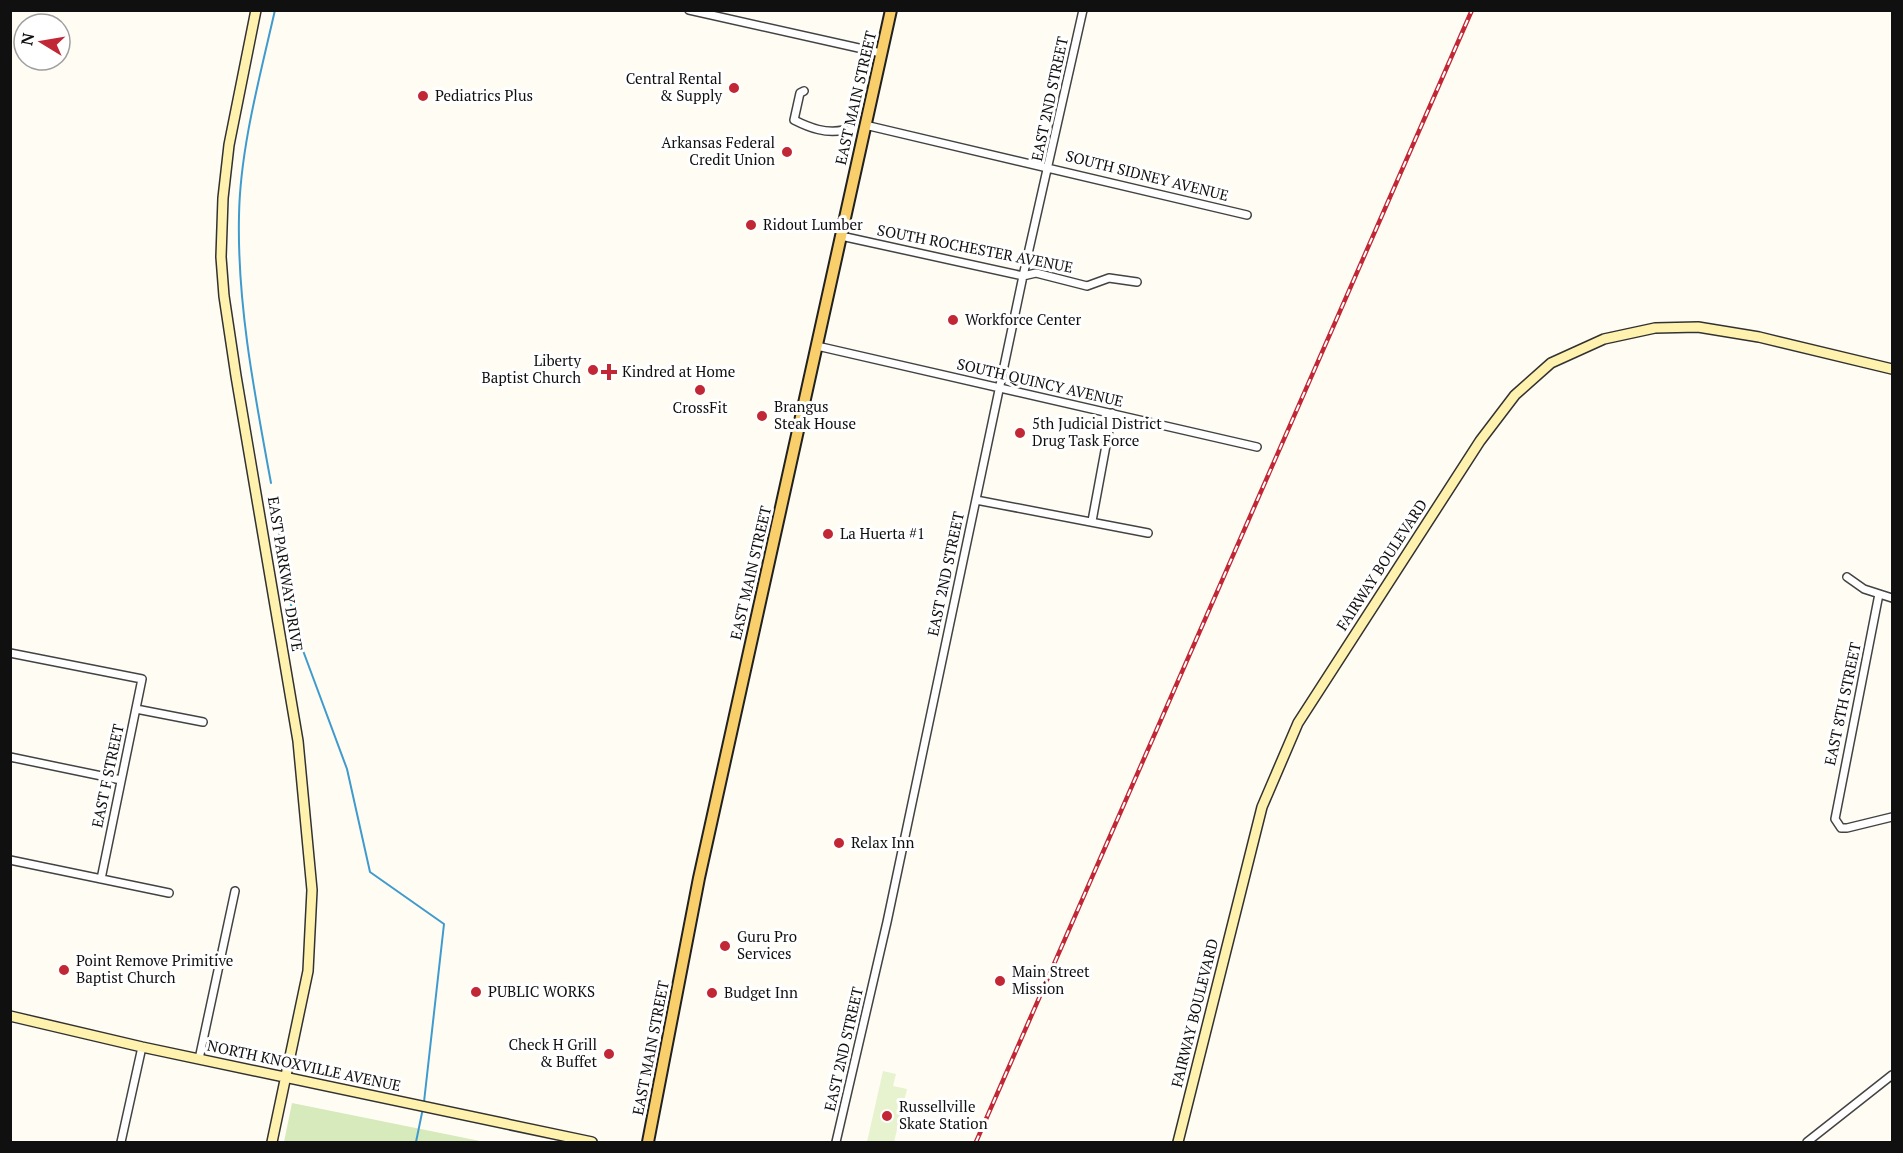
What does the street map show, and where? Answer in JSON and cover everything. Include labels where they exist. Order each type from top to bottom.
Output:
[{"type":"main road","name":"EAST MAIN STREET","points":[[648,1143],[699,878],[891,10]]},
{"type":"street","name":"EAST PARKWAY DRIVE","points":[[256,10],[229,145],[222,198],[221,257],[236,376],[298,741],[310,848],[312,926],[308,971],[272,1143]]},
{"type":"street","points":[[689,10],[881,53]]},
{"type":"street","name":"EAST 2ND STREET","points":[[836,1143],[887,922],[1023,276],[1083,10]]},
{"type":"street","points":[[804,91],[800,93],[794,120],[823,130],[844,130]]},
{"type":"street","name":"SOUTH SIDNEY AVENUE","points":[[865,125],[1049,166],[1246,214]]},
{"type":"street","name":"SOUTH ROCHESTER AVENUE","points":[[841,236],[1023,276],[1036,273],[1087,286],[1109,278],[1137,282]]},
{"type":"street","name":"FAIRWAY BOULEVARD","points":[[1178,1143],[1262,807],[1298,723],[1480,441],[1515,395],[1551,363],[1604,339],[1655,328],[1698,327],[1759,337],[1893,369]]},
{"type":"street","name":"SOUTH QUINCY AVENUE","points":[[817,346],[1257,447]]},
{"type":"street","points":[[1092,521],[1112,413]]},
{"type":"street","points":[[976,500],[1148,533]]},
{"type":"street","points":[[1847,577],[1864,589],[1893,598]]},
{"type":"street","name":"EAST 8TH STREET","points":[[1879,594],[1835,819],[1841,828],[1847,828],[1893,817]]},
{"type":"street","name":"EAST F STREET","points":[[10,653],[142,679],[101,879]]},
{"type":"street","points":[[136,710],[202,722]]},
{"type":"street","points":[[10,757],[121,780]]},
{"type":"street","points":[[10,860],[170,892]]},
{"type":"street","points":[[200,1059],[235,891]]},
{"type":"street","name":"NORTH KNOXVILLE AVENUE","points":[[10,1016],[142,1047],[591,1143]]},
{"type":"street","points":[[121,1143],[142,1047]]},
{"type":"street","points":[[1807,1143],[1893,1075]]},
{"type":"green space","name":"Russellville Skate Station","points":[[883,1071],[896,1074],[893,1086],[907,1089],[894,1142],[867,1142]]},
{"type":"green space","points":[[292,1103],[485,1142],[284,1142]]},
{"type":"waterway","points":[[271,483],[253,384],[244,317],[239,216],[247,139],[275,10]]},
{"type":"waterway","points":[[274,501],[295,629],[347,769],[370,872],[444,924],[424,1102]]},
{"type":"waterway","points":[[416,1142],[423,1108]]},
{"type":"railway","points":[[976,1142],[1472,10]]},
{"type":"place","name":"Central Rental & Supply","points":[[734,88]]},
{"type":"place","name":"Pediatrics Plus","points":[[423,96]]},
{"type":"place","name":"Arkansas Federal Credit Union","points":[[787,152]]},
{"type":"place","name":"Ridout Lumber","points":[[751,225]]},
{"type":"place","name":"Workforce Center","points":[[953,320]]},
{"type":"place","name":"Liberty Baptist Church","points":[[593,370]]},
{"type":"place","name":"Kindred at Home","points":[[609,372]]},
{"type":"place","name":"CrossFit","points":[[700,390]]},
{"type":"place","name":"Brangus Steak House","points":[[762,416]]},
{"type":"place","name":"5th Judicial District Drug Task Force","points":[[1020,433]]},
{"type":"place","name":"La Huerta #1","points":[[828,534]]},
{"type":"place","name":"Relax Inn","points":[[839,843]]},
{"type":"place","name":"Guru Pro Services","points":[[725,946]]},
{"type":"place","name":"Point Remove Primitive Baptist Church","points":[[64,970]]},
{"type":"place","name":"Main Street Mission","points":[[1000,981]]},
{"type":"place","name":"PUBLIC WORKS","points":[[476,992]]},
{"type":"place","name":"Budget Inn","points":[[712,993]]},
{"type":"place","name":"Check H Grill & Buffet","points":[[609,1054]]},
{"type":"place","name":"Russellville Skate Station","points":[[887,1116]]}]
